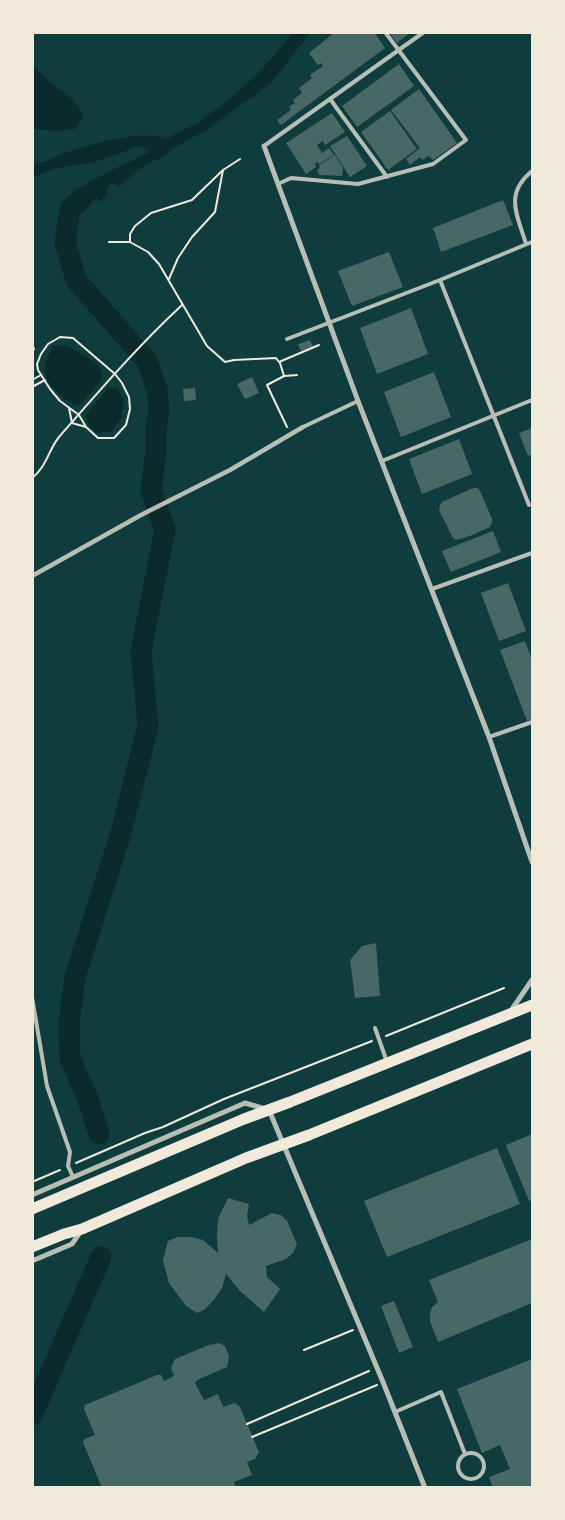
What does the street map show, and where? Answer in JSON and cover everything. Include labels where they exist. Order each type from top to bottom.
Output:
[{"type":"main road","points":[[32,1209],[269,1110],[532,1005]]},
{"type":"main road","points":[[32,1248],[64,1234],[82,1229],[246,1158],[284,1145],[532,1044]]},
{"type":"street","points":[[264,146],[358,401],[489,737],[532,862]]},
{"type":"street","points":[[32,576],[230,470],[303,427]]},
{"type":"street","points":[[509,1013],[532,980]]},
{"type":"street","points":[[32,1195],[245,1103],[269,1110],[383,1382],[425,1488]]},
{"type":"street","points":[[32,1262],[72,1244],[82,1229]]},
{"type":"lane","points":[[278,184],[291,178],[358,184],[433,164],[466,140],[385,32]]},
{"type":"lane","points":[[264,146],[424,32]]},
{"type":"lane","points":[[330,99],[387,177]]},
{"type":"lane","points":[[526,244],[514,206],[514,195],[520,183],[532,171]]},
{"type":"lane","points":[[287,339],[532,242]]},
{"type":"lane","points":[[440,280],[529,505]]},
{"type":"lane","points":[[382,461],[532,400]]},
{"type":"lane","points":[[303,427],[358,401]]},
{"type":"lane","points":[[432,589],[532,553]]},
{"type":"lane","points":[[489,737],[532,722]]},
{"type":"lane","points":[[32,997],[47,1086],[70,1152],[68,1166],[73,1177]]},
{"type":"lane","points":[[375,1028],[387,1062]]},
{"type":"lane","points":[[395,1412],[441,1392],[465,1454]]},
{"type":"lane","points":[[465,1454],[478,1454],[483,1461],[484,1470],[475,1479],[466,1478],[459,1473],[459,1460],[465,1454]]},
{"type":"path","points":[[130,242],[130,234],[135,226],[151,213],[192,200],[223,170],[240,160]]},
{"type":"path","points":[[169,279],[178,258],[192,237],[214,212],[223,170]]},
{"type":"path","points":[[109,242],[130,242],[148,252],[169,279],[182,305],[207,346],[225,362],[276,358],[284,376]]},
{"type":"path","points":[[32,478],[38,474],[58,439],[146,339],[182,305]]},
{"type":"path","points":[[60,337],[73,338],[115,374],[129,397],[130,409],[126,425],[114,438],[98,438],[86,427],[79,415],[60,401],[50,389],[36,364],[40,354],[48,344],[60,337]]},
{"type":"path","points":[[32,345],[34,349],[32,352]]},
{"type":"path","points":[[279,362],[319,345]]},
{"type":"path","points":[[32,380],[42,375]]},
{"type":"path","points":[[290,434],[267,385],[284,376],[297,375]]},
{"type":"path","points":[[32,387],[45,380]]},
{"type":"path","points":[[70,408],[72,423]]},
{"type":"path","points":[[72,423],[86,427]]},
{"type":"path","points":[[32,1182],[224,1099],[504,988]]},
{"type":"path","points":[[304,1350],[360,1327]]},
{"type":"path","points":[[247,1424],[377,1368]]},
{"type":"path","points":[[252,1437],[383,1382]]},
{"type":"water","points":[[292,33],[310,33],[271,83],[208,129],[177,146],[158,160],[156,159],[146,164],[120,186],[111,183],[106,191],[108,195],[99,202],[97,198],[82,206],[78,214],[68,222],[65,207],[78,190],[102,175],[149,152],[143,147],[136,146],[94,162],[54,169],[33,177],[33,165],[52,159],[60,154],[100,142],[141,135],[168,139],[214,111],[250,81]]},
{"type":"water","points":[[33,64],[45,78],[78,105],[83,117],[75,129],[59,131],[33,129]]},
{"type":"water","points":[[65,345],[95,363],[102,373],[102,378],[98,384],[78,406],[57,392],[48,381],[46,375],[46,363],[53,346]]},
{"type":"water","points":[[108,388],[117,388],[124,400],[121,418],[112,431],[97,433],[89,426],[86,415]]},
{"type":"building","points":[[335,32],[374,32],[385,48],[281,125],[277,120],[291,110],[289,107],[295,103],[293,100],[302,93],[299,88],[312,78],[310,75],[323,66],[321,63],[318,65],[309,53]]},
{"type":"building","points":[[389,32],[411,32],[397,43]]},
{"type":"building","points":[[399,64],[414,86],[357,127],[342,106]]},
{"type":"building","points":[[419,89],[457,143],[433,160],[429,156],[422,160],[420,157],[410,165],[406,159],[420,148],[391,110]]},
{"type":"building","points":[[390,111],[417,149],[388,170],[361,132]]},
{"type":"building","points":[[332,113],[345,132],[325,145],[323,141],[317,145],[322,153],[329,148],[334,155],[319,164],[317,162],[315,164],[316,167],[306,174],[286,143]]},
{"type":"building","points":[[347,136],[367,166],[350,177],[330,146]]},
{"type":"building","points":[[335,155],[343,168],[342,176],[319,175],[317,170],[320,168],[319,165]]},
{"type":"building","points":[[503,200],[513,225],[441,252],[433,228]]},
{"type":"building","points":[[389,252],[403,287],[352,306],[338,271]]},
{"type":"building","points":[[411,308],[428,354],[377,374],[360,328]]},
{"type":"building","points":[[310,340],[313,347],[301,351],[298,344]]},
{"type":"building","points":[[434,372],[451,417],[401,437],[384,392]]},
{"type":"building","points":[[252,377],[259,393],[245,399],[237,384]]},
{"type":"building","points":[[195,388],[196,400],[184,401],[183,389]]},
{"type":"building","points":[[532,428],[532,454],[528,456],[519,433]]},
{"type":"building","points":[[459,439],[472,474],[422,494],[409,459]]},
{"type":"building","points":[[477,488],[480,491],[492,523],[490,527],[456,540],[453,538],[439,510],[440,505],[442,502]]},
{"type":"building","points":[[493,531],[501,552],[451,572],[442,551]]},
{"type":"building","points":[[508,583],[526,631],[499,641],[481,593]]},
{"type":"building","points":[[525,641],[532,660],[532,719],[527,721],[500,650]]},
{"type":"building","points":[[376,943],[380,996],[355,998],[350,960],[362,946]]},
{"type":"building","points":[[532,1134],[532,1200],[529,1201],[506,1145]]},
{"type":"building","points":[[497,1148],[520,1204],[387,1257],[364,1201]]},
{"type":"building","points":[[228,1198],[249,1204],[247,1216],[249,1225],[272,1213],[281,1215],[287,1221],[297,1244],[293,1253],[286,1259],[266,1266],[267,1277],[280,1289],[264,1312],[241,1292],[226,1274],[222,1288],[213,1301],[204,1310],[197,1313],[186,1306],[169,1283],[163,1260],[168,1241],[178,1237],[192,1237],[203,1240],[218,1253],[218,1219]]},
{"type":"building","points":[[532,1239],[532,1303],[438,1342],[430,1321],[430,1313],[432,1307],[438,1302],[429,1280]]},
{"type":"building","points":[[394,1301],[413,1347],[399,1353],[381,1306]]},
{"type":"building","points":[[219,1343],[225,1346],[229,1356],[227,1367],[197,1380],[195,1383],[204,1400],[218,1394],[223,1407],[235,1403],[240,1407],[259,1452],[255,1459],[247,1462],[252,1475],[234,1482],[236,1488],[102,1488],[83,1442],[85,1439],[95,1435],[84,1409],[85,1405],[157,1375],[161,1375],[164,1381],[174,1376],[171,1368],[175,1359],[209,1345]]},
{"type":"building","points":[[532,1359],[532,1488],[493,1488],[489,1477],[510,1469],[500,1445],[482,1453],[457,1389]]},
{"type":"waterway","points":[[82,198],[70,210],[65,242],[76,280],[147,361],[157,390],[159,409],[151,490],[165,530],[141,651],[148,726],[120,836],[75,977],[69,1023],[70,1059],[87,1096],[99,1134]]},
{"type":"waterway","points":[[32,1415],[101,1257]]}]
